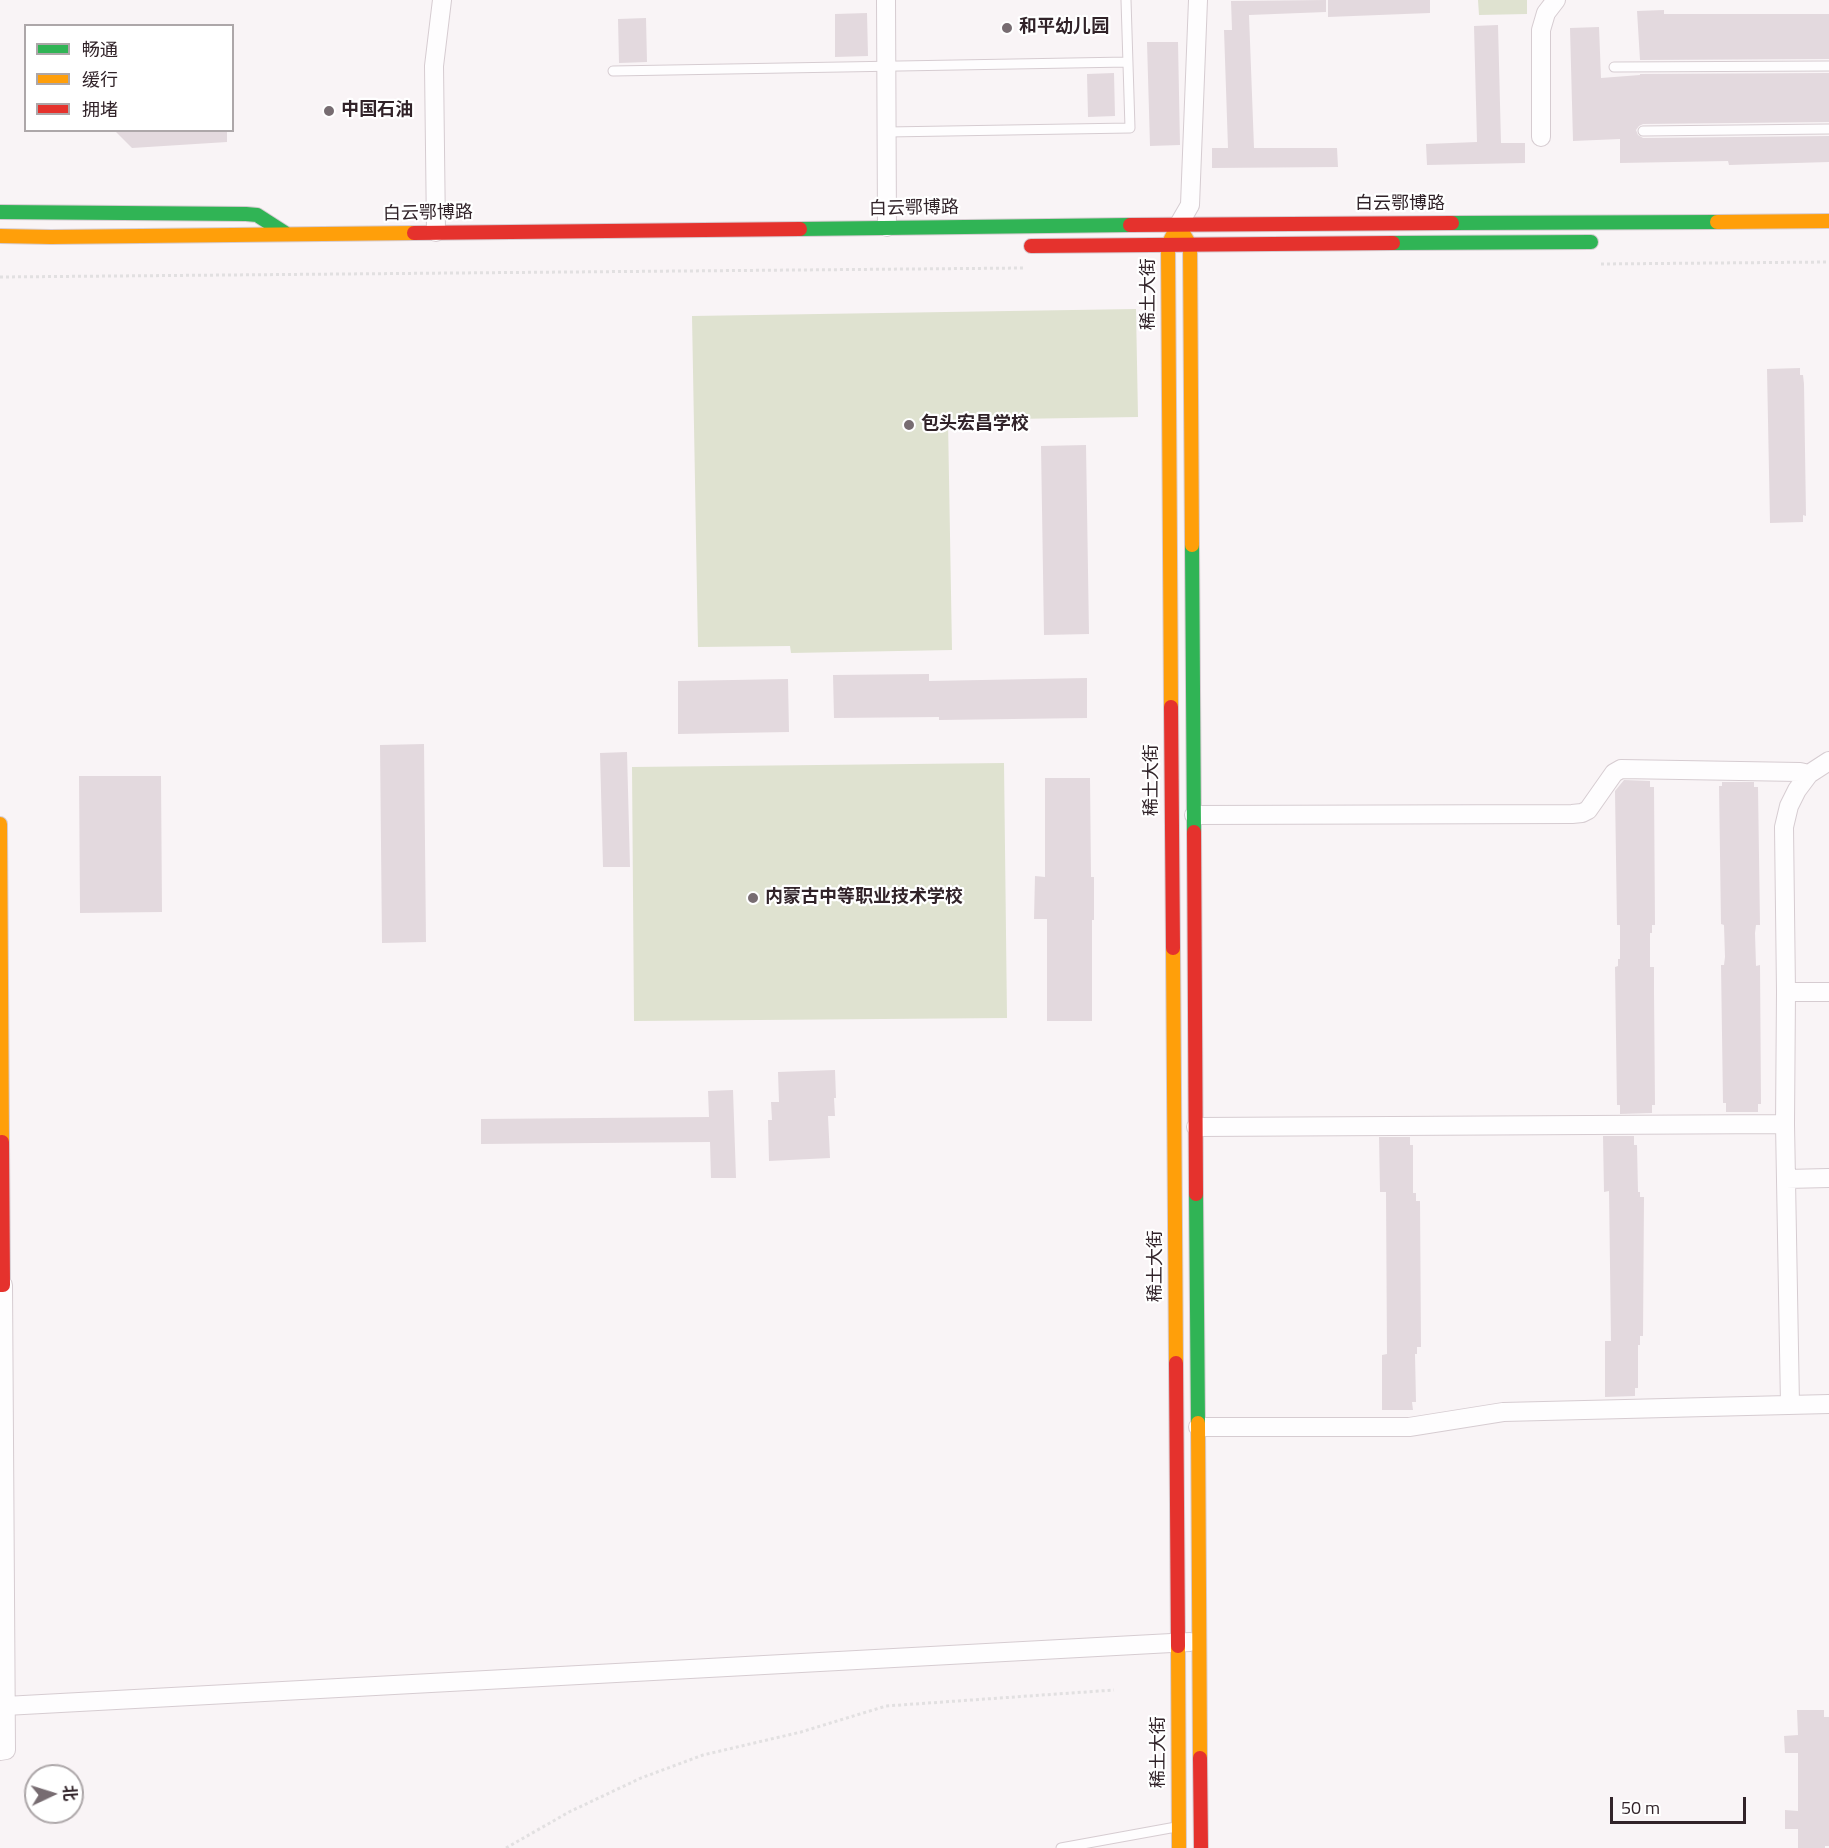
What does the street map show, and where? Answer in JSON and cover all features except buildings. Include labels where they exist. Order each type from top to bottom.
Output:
[{"type":"main road","points":[[0,212],[246,214],[257,215],[287,234]]},
{"type":"main road","name":"白云鄂博路","points":[[0,236],[1179,224],[1829,221]]},
{"type":"main road","points":[[1179,224],[1190,245],[1202,1848]]},
{"type":"main road","name":"稀土大街","points":[[1179,224],[1168,245],[1179,1848]]},
{"type":"main road","points":[[1013,246],[1604,242]]},
{"type":"main road","points":[[0,249],[274,248]]},
{"type":"main road","points":[[0,824],[1,1285]]},
{"type":"street","points":[[436,232],[434,66],[442,0]]},
{"type":"street","points":[[886,0],[887,227]]},
{"type":"street","points":[[1179,224],[1190,205],[1198,0]]},
{"type":"street","points":[[1541,137],[1540,30],[1546,13],[1556,0]]},
{"type":"street","points":[[1790,1405],[1785,1124],[1784,827],[1788,806],[1809,774],[1829,761]]},
{"type":"street","points":[[1194,815],[1572,814],[1588,810],[1614,773],[1621,769],[1809,774]]},
{"type":"street","points":[[1786,992],[1829,992]]},
{"type":"street","points":[[1196,1127],[1785,1124]]},
{"type":"street","points":[[1786,1179],[1829,1178]]},
{"type":"street","points":[[0,1751],[6,1750],[1,1285]]},
{"type":"street","points":[[1198,1427],[1408,1427],[1503,1412],[1829,1404]]},
{"type":"street","points":[[5,1706],[1200,1642]]},
{"type":"lane","points":[[887,132],[1130,128],[1126,0]]},
{"type":"lane","points":[[613,71],[1128,62]]},
{"type":"lane","points":[[1614,68],[1829,66]]},
{"type":"lane","points":[[1643,130],[1829,129]]},
{"type":"lane","points":[[1061,1848],[1179,1826]]},
{"type":"path","points":[[1592,264],[1829,262]]},
{"type":"path","points":[[0,277],[1025,268]]},
{"type":"path","points":[[507,1848],[569,1812],[641,1778],[703,1755],[801,1732],[886,1706],[1114,1690]]},
{"type":"green space","points":[[1478,0],[1527,0],[1527,14],[1479,15]]},
{"type":"green space","points":[[1136,309],[1138,417],[948,420],[952,650],[791,653],[790,646],[698,647],[692,316]]},
{"type":"green space","points":[[1004,763],[1007,1018],[634,1021],[632,767]]},
{"type":"traffic: fast","points":[[0,212],[246,214],[257,215],[285,233]]},
{"type":"traffic: fast","points":[[1452,223],[1717,222]]},
{"type":"traffic: fast","points":[[800,229],[1130,225]]},
{"type":"traffic: fast","points":[[1393,243],[1591,242]]},
{"type":"traffic: fast","points":[[1192,545],[1194,832]]},
{"type":"traffic: fast","points":[[1196,1194],[1198,1423]]},
{"type":"traffic: slow","points":[[1717,222],[1829,221]]},
{"type":"traffic: slow","points":[[1171,707],[1168,245],[1177,227]]},
{"type":"traffic: slow","points":[[1180,228],[1190,245],[1192,545]]},
{"type":"traffic: slow","points":[[0,236],[414,233]]},
{"type":"traffic: slow","points":[[0,824],[2,1142]]},
{"type":"traffic: slow","points":[[1173,948],[1176,1363]]},
{"type":"traffic: slow","points":[[1198,1423],[1200,1758]]},
{"type":"traffic: slow","points":[[1178,1646],[1179,1848]]},
{"type":"traffic: jam","points":[[1130,225],[1452,223]]},
{"type":"traffic: jam","points":[[414,233],[800,229]]},
{"type":"traffic: jam","points":[[1031,246],[1393,243]]},
{"type":"traffic: jam","points":[[1171,707],[1173,948]]},
{"type":"traffic: jam","points":[[1194,832],[1196,1194]]},
{"type":"traffic: jam","points":[[0,1285],[3,1285],[2,1142]]},
{"type":"traffic: jam","points":[[1176,1363],[1178,1646]]},
{"type":"traffic: jam","points":[[1200,1758],[1201,1848]]},
{"type":"place","name":"和平幼儿园","points":[[1007,28]]},
{"type":"place","name":"中国石油","points":[[329,111]]},
{"type":"place","name":"包头宏昌学校","points":[[909,425]]},
{"type":"place","name":"内蒙古中等职业技术学校","points":[[753,898]]}]
